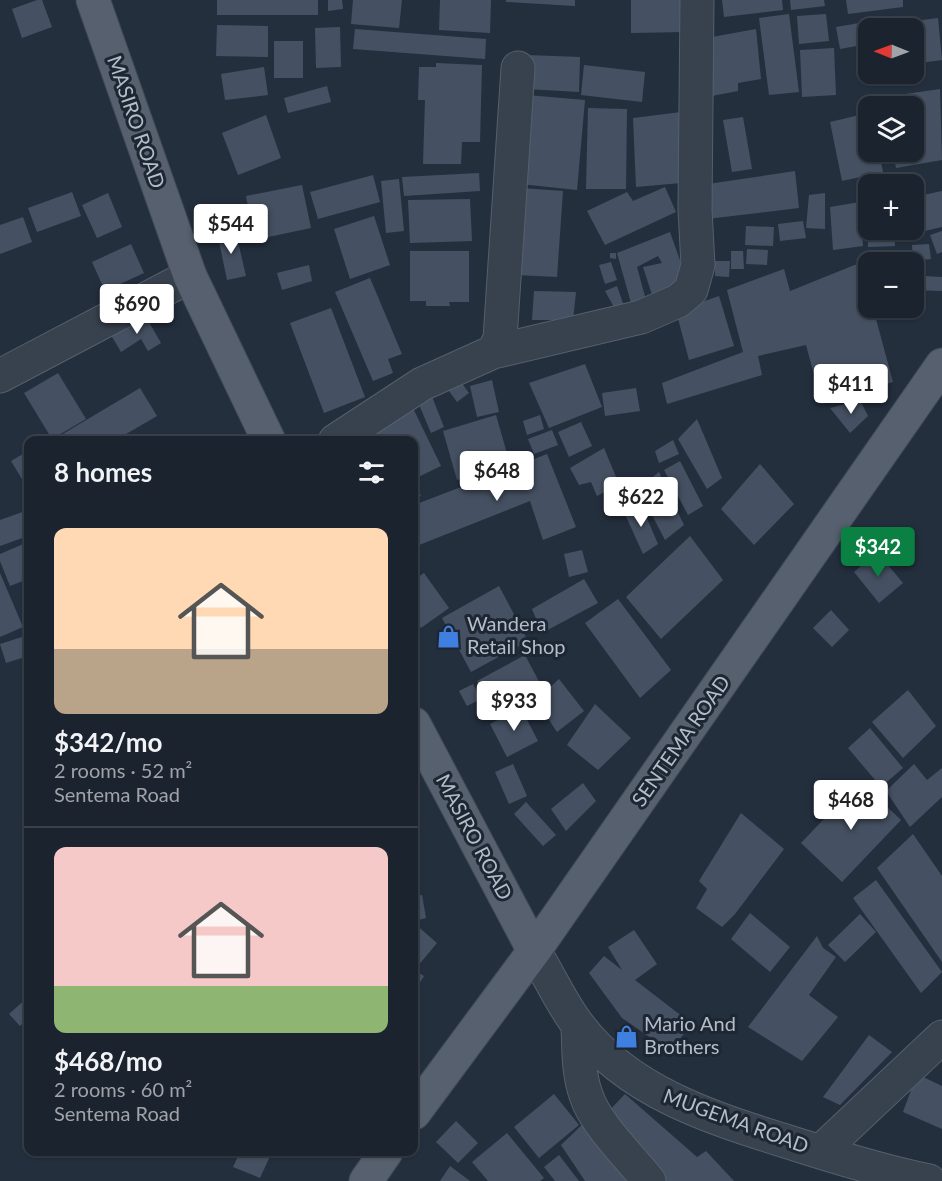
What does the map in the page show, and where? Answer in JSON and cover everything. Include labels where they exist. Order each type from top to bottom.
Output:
[{"type":"main road","name":"MASIRO ROAD","points":[[93,0],[190,276],[267,436]]},
{"type":"main road","name":"SENTEMA ROAD","points":[[418,1108],[534,951],[942,365]]},
{"type":"main road","name":"MASIRO ROAD","points":[[418,732],[534,951]]},
{"type":"main road","points":[[366,1181],[383,1156]]},
{"type":"street","points":[[343,436],[422,384],[493,352],[641,316],[678,301],[691,290],[698,265],[695,210],[697,0]]},
{"type":"street","points":[[493,352],[501,339],[503,317],[518,68]]},
{"type":"street","points":[[0,376],[190,276]]},
{"type":"street","name":"MUGEMA ROAD","points":[[534,951],[578,1026],[615,1062],[660,1094],[732,1124],[887,1173],[929,1181]]},
{"type":"street","points":[[578,1026],[579,1068],[586,1097],[599,1119],[649,1181]]},
{"type":"street","points":[[820,1152],[942,1037]]},
{"type":"building","points":[[42,0],[52,27],[22,38],[12,9]]},
{"type":"building","points":[[217,0],[318,0],[318,15],[217,15]]},
{"type":"building","points":[[328,0],[342,0],[343,9],[328,11]]},
{"type":"building","points":[[353,0],[402,0],[399,28],[351,24]]},
{"type":"building","points":[[440,0],[491,0],[490,33],[439,30]]},
{"type":"building","points":[[506,0],[575,0],[575,6],[506,2]]},
{"type":"building","points":[[631,0],[684,0],[684,32],[631,33]]},
{"type":"building","points":[[722,0],[782,0],[783,10],[724,17]]},
{"type":"building","points":[[790,0],[824,0],[825,6],[791,10]]},
{"type":"building","points":[[846,0],[903,0],[903,7],[848,14]]},
{"type":"building","points":[[789,14],[799,92],[769,95],[759,18]]},
{"type":"building","points":[[826,14],[829,41],[799,44],[797,16]]},
{"type":"building","points":[[938,18],[942,60],[924,62],[924,20]]},
{"type":"building","points":[[858,23],[858,46],[840,49],[836,27]]},
{"type":"building","points":[[217,25],[268,26],[268,57],[216,56]]},
{"type":"building","points":[[340,27],[341,67],[316,68],[315,28]]},
{"type":"building","points":[[355,29],[486,39],[485,59],[353,49]]},
{"type":"building","points":[[756,29],[761,79],[738,83],[738,91],[712,96],[701,39]]},
{"type":"building","points":[[274,41],[303,41],[303,78],[274,78]]},
{"type":"building","points":[[834,48],[836,95],[802,97],[800,50]]},
{"type":"building","points":[[527,55],[580,57],[579,92],[526,89]]},
{"type":"building","points":[[436,63],[482,65],[480,142],[462,142],[461,164],[423,164],[425,100],[418,100],[419,67],[436,67]]},
{"type":"building","points":[[584,65],[645,72],[642,102],[581,95]]},
{"type":"building","points":[[264,67],[268,95],[225,100],[221,74]]},
{"type":"building","points":[[327,86],[331,102],[288,113],[284,98]]},
{"type":"building","points":[[940,89],[942,160],[896,168],[895,162],[924,162],[924,96],[892,96]]},
{"type":"building","points":[[527,95],[585,100],[577,190],[520,184]]},
{"type":"building","points":[[588,108],[627,109],[626,189],[586,189]]},
{"type":"building","points":[[681,112],[681,183],[636,187],[633,118]]},
{"type":"building","points":[[266,115],[281,158],[238,175],[222,133]]},
{"type":"building","points":[[858,115],[858,162],[881,162],[883,172],[858,174],[858,177],[842,181],[830,122]]},
{"type":"building","points":[[743,117],[752,169],[732,172],[723,120]]},
{"type":"building","points":[[795,171],[799,208],[707,219],[708,184]]},
{"type":"building","points":[[479,173],[480,191],[404,196],[402,177]]},
{"type":"building","points":[[373,175],[380,202],[318,219],[310,192]]},
{"type":"building","points":[[399,179],[404,231],[386,233],[381,181]]},
{"type":"building","points":[[302,185],[311,228],[254,240],[246,196]]},
{"type":"building","points":[[665,187],[676,212],[605,245],[587,211],[627,192],[633,201]]},
{"type":"building","points":[[521,188],[563,191],[557,277],[516,275]]},
{"type":"building","points":[[942,191],[942,227],[924,231],[924,195]]},
{"type":"building","points":[[72,192],[81,216],[37,232],[28,208]]},
{"type":"building","points":[[108,193],[122,227],[97,238],[82,205]]},
{"type":"building","points":[[825,193],[825,229],[806,228],[809,195]]},
{"type":"building","points":[[470,199],[472,241],[410,243],[408,200]]},
{"type":"building","points":[[858,202],[858,240],[863,240],[863,246],[833,250],[830,207]]},
{"type":"building","points":[[374,216],[390,265],[350,279],[334,229]]},
{"type":"building","points":[[23,217],[32,242],[0,254],[0,225]]},
{"type":"building","points":[[803,221],[806,238],[780,241],[778,224]]},
{"type":"building","points":[[746,226],[774,227],[773,246],[745,245]]},
{"type":"building","points":[[235,229],[246,276],[227,280],[217,232]]},
{"type":"building","points":[[942,231],[942,252],[937,254],[930,235]]},
{"type":"building","points":[[670,232],[688,283],[655,304],[643,267],[662,263],[658,256],[637,267],[646,300],[631,303],[617,253]]},
{"type":"building","points":[[868,240],[895,240],[895,246],[868,247]]},
{"type":"building","points":[[131,244],[144,273],[105,291],[92,262]]},
{"type":"building","points":[[929,244],[931,259],[924,260],[924,252],[912,252],[912,245]]},
{"type":"building","points":[[747,249],[768,250],[767,265],[746,264]]},
{"type":"building","points":[[410,251],[469,251],[469,302],[449,302],[450,306],[426,306],[426,301],[410,301]]},
{"type":"building","points":[[731,251],[743,251],[744,269],[731,269]]},
{"type":"building","points":[[610,253],[616,253],[616,259],[610,258]]},
{"type":"building","points":[[715,261],[730,261],[729,277],[715,276]]},
{"type":"building","points":[[611,262],[617,280],[605,284],[599,265]]},
{"type":"building","points":[[858,264],[858,318],[876,318],[893,382],[822,404],[806,345],[758,356],[762,375],[667,404],[662,383],[743,352],[727,290],[784,269],[790,291]]},
{"type":"building","points":[[309,265],[312,281],[282,290],[277,273]]},
{"type":"building","points":[[924,276],[942,277],[942,291],[924,290]]},
{"type":"building","points":[[370,278],[402,354],[388,359],[393,373],[373,381],[335,292]]},
{"type":"building","points":[[617,286],[624,306],[615,309],[605,291]]},
{"type":"building","points":[[534,291],[576,292],[573,320],[532,320]]},
{"type":"building","points":[[719,296],[734,346],[689,360],[676,311]]},
{"type":"building","points":[[331,308],[365,397],[324,413],[290,323]]},
{"type":"building","points":[[145,315],[161,343],[148,351],[141,339],[121,352],[111,335]]},
{"type":"building","points":[[585,364],[602,407],[549,428],[529,383]]},
{"type":"building","points":[[453,371],[469,393],[457,402],[441,380]]},
{"type":"building","points":[[58,373],[86,419],[57,436],[50,436],[24,393]]},
{"type":"building","points":[[492,380],[499,412],[477,417],[470,386]]},
{"type":"building","points":[[140,388],[157,416],[123,436],[61,435]]},
{"type":"building","points":[[636,388],[640,411],[605,416],[602,393]]},
{"type":"building","points":[[429,389],[444,427],[431,433],[415,395]]},
{"type":"building","points":[[860,400],[868,416],[850,433],[830,408]]},
{"type":"building","points":[[411,404],[441,466],[418,477],[418,436],[377,436],[371,424]]},
{"type":"building","points":[[496,415],[510,464],[457,480],[443,431]]},
{"type":"building","points":[[540,415],[544,429],[527,435],[523,421]]},
{"type":"building","points":[[697,419],[722,478],[707,489],[678,439]]},
{"type":"building","points":[[581,422],[592,446],[569,457],[558,432]]},
{"type":"building","points":[[552,430],[558,445],[534,454],[528,439]]},
{"type":"building","points":[[673,440],[679,454],[659,463],[655,451]]},
{"type":"building","points":[[604,448],[619,484],[597,496],[591,482],[579,485],[570,468]]},
{"type":"building","points":[[24,453],[24,482],[11,461]]},
{"type":"building","points":[[547,454],[576,527],[543,540],[530,501],[418,545],[418,503]]},
{"type":"building","points":[[680,461],[703,506],[688,515],[664,470]]},
{"type":"building","points":[[760,464],[794,504],[754,545],[721,509]]},
{"type":"building","points":[[659,472],[684,525],[665,540],[638,488]]},
{"type":"building","points":[[640,502],[658,544],[643,554],[624,512]]},
{"type":"building","points":[[24,511],[24,537],[0,546],[0,520]]},
{"type":"building","points":[[690,536],[723,580],[661,639],[626,597]]},
{"type":"building","points":[[24,544],[24,581],[10,586],[0,561],[0,554]]},
{"type":"building","points":[[582,550],[588,572],[569,577],[564,554]]},
{"type":"building","points":[[877,552],[903,583],[879,603],[854,572]]},
{"type":"building","points":[[0,573],[23,627],[0,637]]},
{"type":"building","points":[[424,573],[449,608],[421,628],[418,624],[418,577]]},
{"type":"building","points":[[584,579],[598,603],[542,633],[532,609]]},
{"type":"building","points":[[499,586],[528,641],[471,672],[442,618]]},
{"type":"building","points":[[618,599],[671,670],[640,698],[585,623]]},
{"type":"building","points":[[831,610],[849,630],[832,647],[813,628]]},
{"type":"building","points":[[24,636],[24,657],[6,663],[0,644]]},
{"type":"building","points":[[525,655],[544,691],[495,716],[477,681]]},
{"type":"building","points":[[559,679],[584,711],[557,732],[536,700]]},
{"type":"building","points":[[473,684],[481,699],[467,706],[459,691]]},
{"type":"building","points":[[908,690],[936,726],[903,758],[872,722]]},
{"type":"building","points":[[595,704],[631,738],[598,770],[567,745]]},
{"type":"building","points":[[521,708],[538,741],[507,757],[490,724]]},
{"type":"building","points":[[870,728],[903,768],[881,787],[848,748]]},
{"type":"building","points":[[513,764],[527,796],[509,804],[495,772]]},
{"type":"building","points":[[914,764],[927,780],[942,768],[942,797],[910,827],[886,791]]},
{"type":"building","points":[[860,781],[901,820],[842,882],[801,843]]},
{"type":"building","points":[[583,783],[596,801],[566,831],[551,809]]},
{"type":"building","points":[[526,802],[556,835],[543,846],[514,814]]},
{"type":"building","points":[[741,813],[784,849],[735,914],[722,927],[696,908],[707,889],[699,881]]},
{"type":"building","points":[[913,834],[942,876],[942,962],[877,868]]},
{"type":"building","points":[[876,880],[942,972],[921,993],[853,898]]},
{"type":"building","points":[[422,895],[426,918],[418,920],[418,896]]},
{"type":"building","points":[[750,913],[790,947],[770,972],[731,939]]},
{"type":"building","points":[[860,914],[876,932],[845,962],[828,945]]},
{"type":"building","points":[[418,927],[437,943],[418,966]]},
{"type":"building","points":[[634,930],[657,964],[635,980],[692,1024],[670,1051],[622,1018],[589,973],[604,956],[622,970],[608,947]]},
{"type":"building","points":[[817,936],[823,948],[836,957],[809,995],[838,1017],[802,1061],[748,1027]]},
{"type":"building","points":[[418,972],[424,976],[418,986]]},
{"type":"building","points":[[24,1001],[24,1022],[20,1026],[9,1014]]},
{"type":"building","points":[[869,1035],[892,1052],[840,1105],[823,1097]]},
{"type":"building","points":[[917,1074],[942,1086],[942,1129],[903,1112]]},
{"type":"building","points":[[554,1094],[579,1125],[539,1158],[514,1127]]},
{"type":"building","points":[[625,1094],[697,1157],[706,1151],[734,1181],[664,1181],[604,1116]]},
{"type":"building","points":[[587,1120],[634,1181],[585,1181],[561,1145]]},
{"type":"building","points":[[456,1121],[478,1143],[458,1163],[436,1142]]},
{"type":"building","points":[[507,1133],[544,1178],[540,1181],[488,1181],[472,1162]]},
{"type":"building","points":[[559,1155],[579,1181],[555,1181],[544,1167]]},
{"type":"building","points":[[238,1156],[270,1156],[260,1178],[233,1167]]},
{"type":"building","points":[[450,1166],[470,1181],[440,1181]]},
{"type":"place","name":"Wandera Retail Shop","points":[[449,636]]},
{"type":"place","name":"Mario And Brothers","points":[[626,1036]]}]
